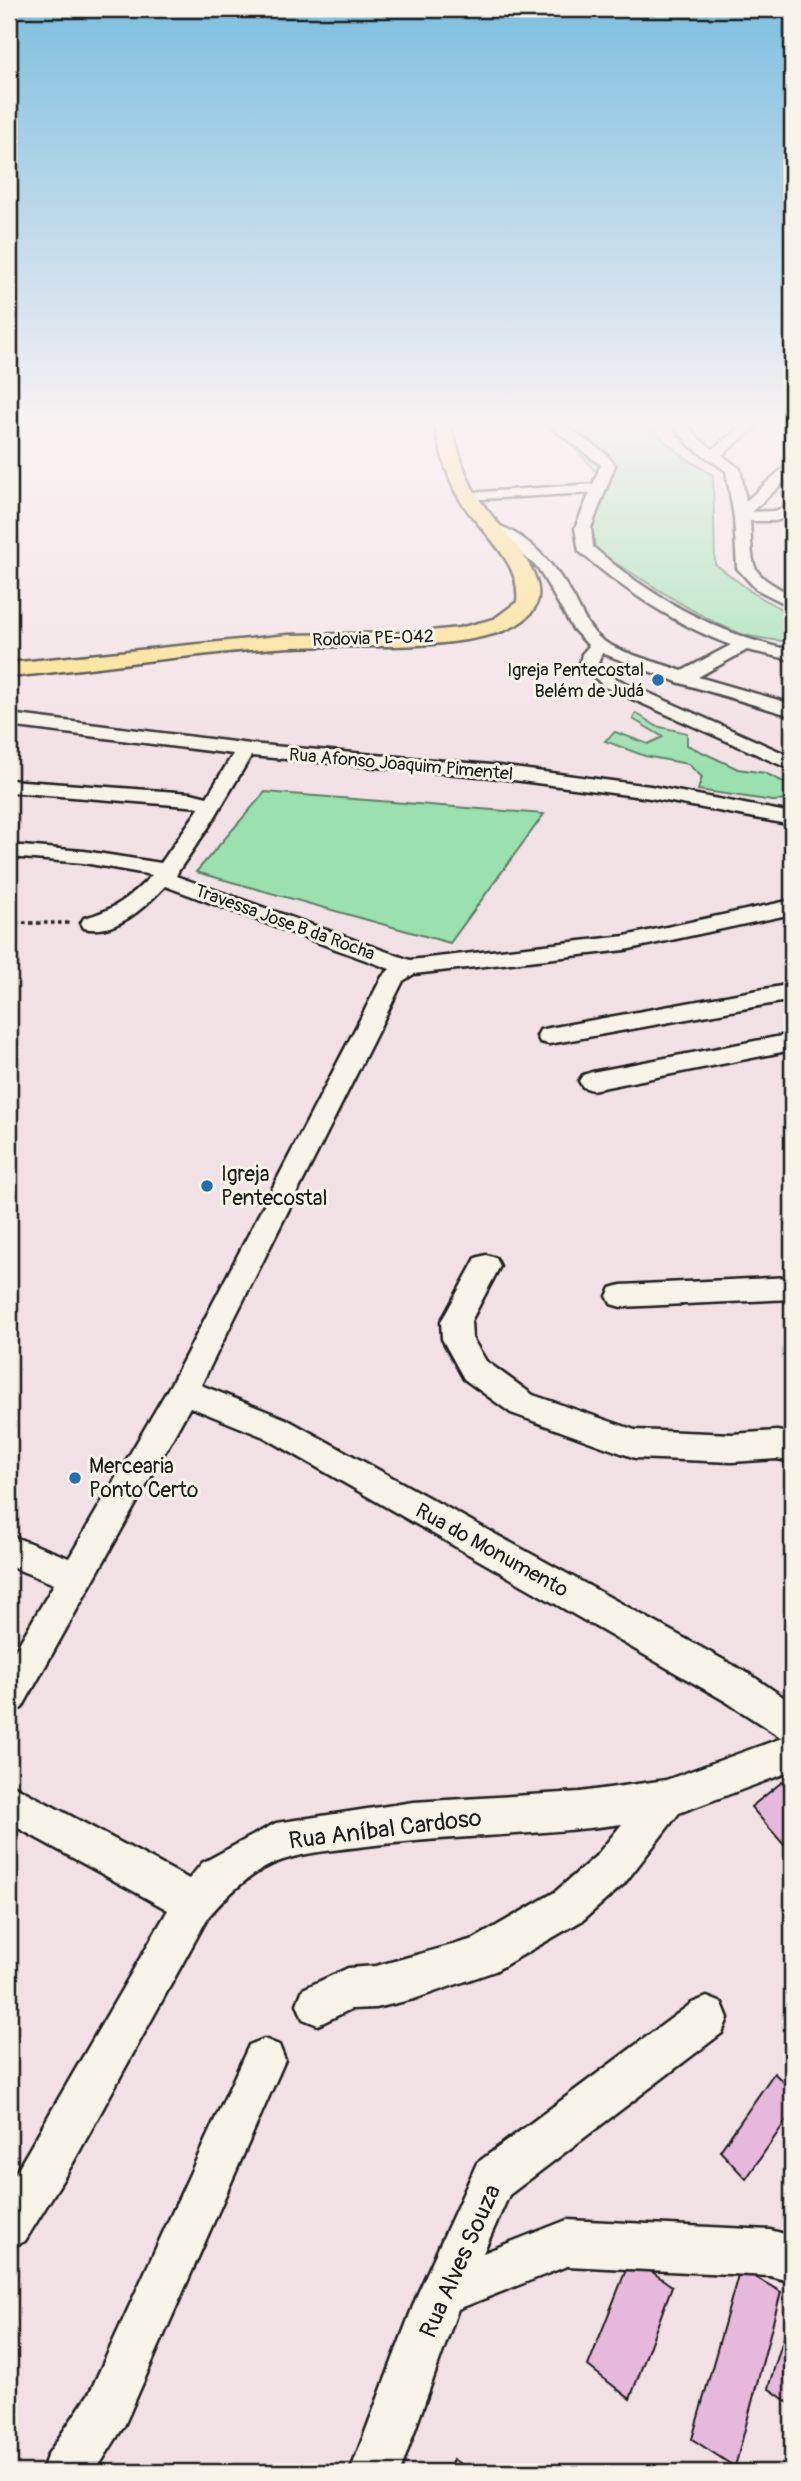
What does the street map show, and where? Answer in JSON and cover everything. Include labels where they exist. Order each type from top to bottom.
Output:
[{"type":"main road","name":"Rodovia PE-042","points":[[9,670],[288,641],[413,638],[487,629],[518,613],[527,602],[528,587],[524,575],[499,540]]},
{"type":"street","points":[[514,540],[553,576],[582,629],[599,646],[683,678],[792,710]]},
{"type":"street","points":[[584,540],[585,548],[602,564],[674,612],[722,637],[744,645],[792,655]]},
{"type":"street","points":[[743,540],[745,568],[762,586],[792,603]]},
{"type":"street","points":[[683,678],[744,645]]},
{"type":"street","points":[[599,646],[591,654],[589,664],[596,673],[611,683],[792,764]]},
{"type":"street","name":"Rua Afonso Joaquim Pimentel","points":[[9,720],[245,750],[491,771],[650,792],[792,819]]},
{"type":"street","points":[[92,923],[115,917],[165,875],[245,750]]},
{"type":"street","points":[[9,786],[191,799],[211,804]]},
{"type":"street","name":"Travessa Jose B da Rocha","points":[[9,851],[84,857],[165,875],[408,967]]},
{"type":"street","points":[[9,1695],[183,1391],[394,977],[408,967],[625,943],[792,907]]},
{"type":"street","points":[[549,1036],[792,992]]},
{"type":"street","points":[[592,1081],[792,1042]]},
{"type":"street","points":[[485,1266],[456,1321],[457,1339],[475,1370],[522,1405],[635,1444],[732,1448],[776,1445],[792,1448]]},
{"type":"street","points":[[621,1296],[792,1288]]},
{"type":"street","name":"Rua do Monumento","points":[[183,1391],[275,1428],[738,1688],[792,1724]]},
{"type":"street","points":[[9,1550],[78,1578]]},
{"type":"street","name":"Rua Aníbal Cardoso","points":[[9,2225],[57,2147],[194,1903],[216,1877],[276,1842],[413,1821],[580,1811],[666,1799],[792,1754]]},
{"type":"street","points":[[318,2004],[348,1989],[376,1987],[414,1978],[481,1957],[515,1939],[569,1906],[610,1870],[666,1799]]},
{"type":"street","points":[[9,1802],[194,1903]]},
{"type":"street","name":"Rua Alves Souza","points":[[375,2472],[441,2293],[493,2179],[706,2018]]},
{"type":"street","points":[[66,2472],[107,2409],[264,2060]]},
{"type":"street","points":[[441,2293],[567,2243],[771,2253],[792,2259]]},
{"type":"path","points":[[9,923],[92,923]]},
{"type":"green space","points":[[586,540],[714,540],[715,564],[753,593],[792,615],[792,642],[752,637],[719,624],[584,546]]},
{"type":"green space","points":[[636,713],[656,726],[687,733],[687,745],[738,769],[765,773],[792,786],[792,800],[773,801],[698,790],[702,777],[688,764],[645,756],[605,741],[615,732],[648,744],[663,737],[633,719]]},
{"type":"green space","points":[[265,792],[544,814],[450,943],[196,872]]},
{"type":"building","points":[[782,1782],[792,1790],[792,1836],[784,1845],[751,1807]]},
{"type":"building","points":[[774,2073],[792,2090],[792,2112],[746,2179],[720,2151]]},
{"type":"building","points":[[631,2257],[672,2286],[630,2399],[588,2366]]},
{"type":"building","points":[[740,2268],[781,2292],[735,2467],[692,2439]]},
{"type":"building","points":[[792,2311],[792,2405],[768,2388]]},
{"type":"building","points":[[453,2459],[473,2472],[448,2472]]},
{"type":"place","name":"Igreja Pentecostal Belém de Judá","points":[[658,680]]},
{"type":"place","name":"Igreja Pentecostal","points":[[207,1186]]},
{"type":"place","name":"Mercearia Ponto Certo","points":[[75,1478]]}]
